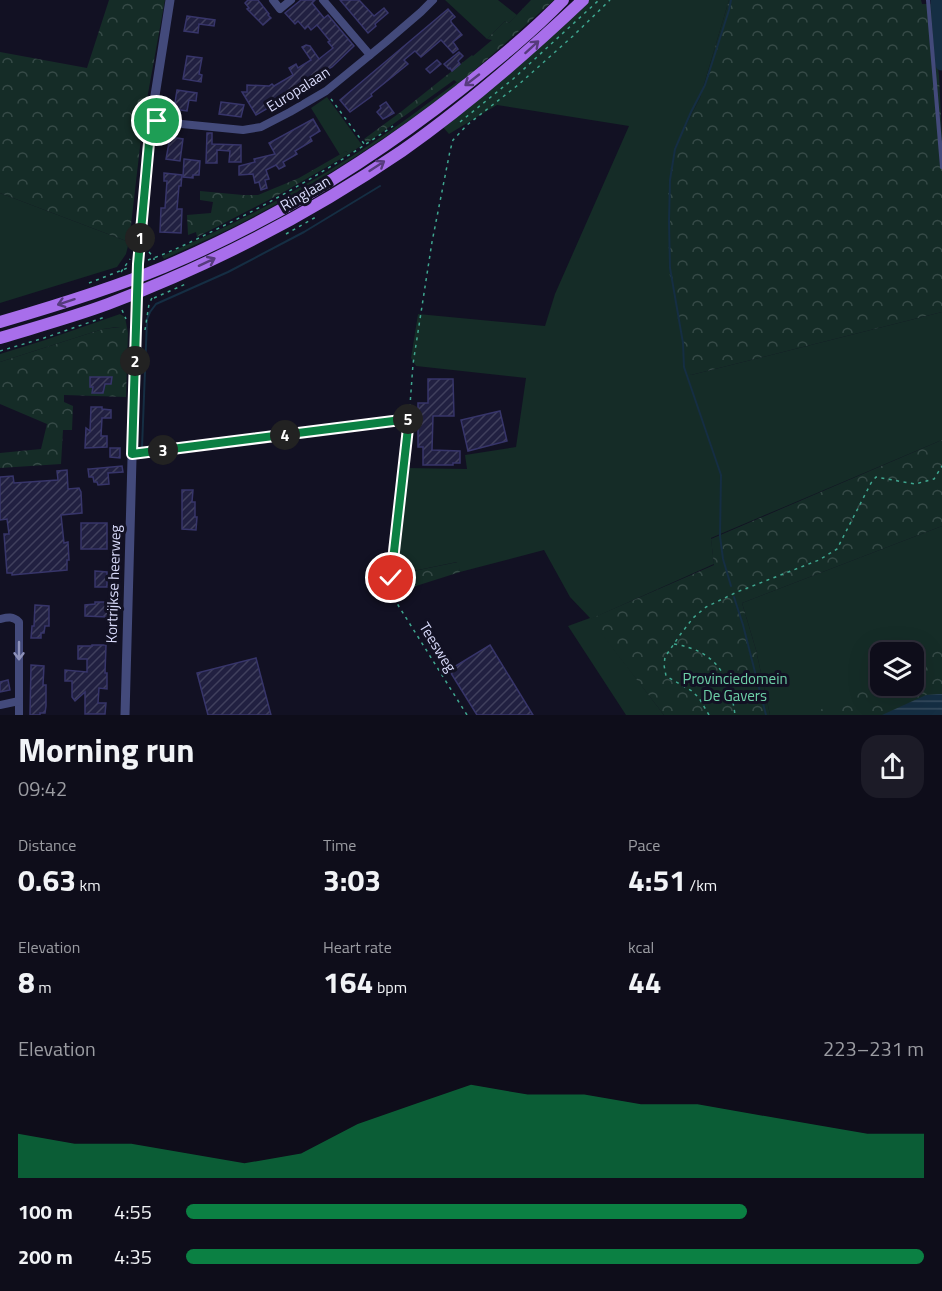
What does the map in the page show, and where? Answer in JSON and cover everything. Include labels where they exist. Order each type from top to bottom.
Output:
[{"type":"main road","name":"Ringlaan","points":[[0,322],[103,289],[136,271],[209,247],[325,184],[427,116],[507,53],[563,0]]},
{"type":"main road","name":"Ringlaan","points":[[0,338],[107,304],[168,280],[296,217],[402,151],[506,70],[583,0]]},
{"type":"street","name":"Kortrijkse heerweg","points":[[125,715],[136,271],[151,121],[170,0]]},
{"type":"street","points":[[273,0],[280,9],[291,0]]},
{"type":"street","points":[[323,0],[370,55]]},
{"type":"street","name":"Europalaan","points":[[151,121],[243,130],[261,127],[326,91],[433,0]]},
{"type":"street","points":[[0,619],[10,617],[16,618],[19,622],[19,715]]},
{"type":"street","points":[[0,705],[19,701]]},
{"type":"lane","points":[[928,0],[942,167]]},
{"type":"path","points":[[132,454],[409,419],[413,364],[432,242],[453,140],[467,125],[534,71],[610,0]]},
{"type":"path","points":[[326,91],[365,145]]},
{"type":"path","points":[[149,260],[261,207],[327,170],[394,126]]},
{"type":"path","points":[[83,285],[136,271]]},
{"type":"path","points":[[145,327],[148,306],[154,293]]},
{"type":"path","points":[[144,305],[148,306]]},
{"type":"path","points":[[121,306],[128,325]]},
{"type":"path","points":[[0,351],[112,314]]},
{"type":"path","name":"Teesweg","points":[[409,419],[391,590],[398,605],[467,715]]},
{"type":"path","points":[[709,715],[692,691],[666,676],[664,665],[665,657],[693,618],[706,607],[737,592],[819,560],[837,549],[876,477],[915,484],[934,479],[942,466]]},
{"type":"path","points":[[674,644],[685,645],[704,654],[720,668],[728,682],[735,715]]},
{"type":"green space","points":[[109,0],[165,0],[143,121],[129,242],[0,193],[0,52],[87,68]]},
{"type":"green space","points":[[445,0],[498,0],[517,15],[509,23],[505,21],[487,39]]},
{"type":"green space","points":[[531,0],[554,0],[459,84],[454,80],[367,143],[364,139],[473,56],[492,40],[487,39],[505,21],[509,23]]},
{"type":"green space","points":[[589,0],[729,0],[700,98],[674,149],[691,375],[942,312],[942,440],[711,538],[714,564],[591,619],[664,715],[626,715],[568,626],[590,618],[570,597],[544,550],[460,572],[457,562],[394,575],[407,468],[467,469],[465,455],[516,447],[526,378],[416,366],[411,358],[418,314],[545,326],[555,294],[629,126],[497,105],[449,134],[442,126],[563,25]]},
{"type":"green space","points":[[729,0],[921,0],[922,4],[931,4],[939,76],[942,138],[942,312],[691,375],[686,363],[669,271],[668,186],[674,149],[700,98]]},
{"type":"green space","points":[[457,82],[459,84],[408,121],[356,156],[275,205],[164,259],[162,256],[234,223],[327,172]]},
{"type":"green space","points":[[327,97],[362,145],[349,154],[346,151],[340,155],[311,108]]},
{"type":"green space","points":[[346,151],[349,154],[282,193],[197,237],[196,232],[188,235],[187,215],[211,213],[213,202],[200,200],[200,191],[258,195],[299,178]]},
{"type":"green space","points":[[0,193],[129,242],[126,254],[117,267],[0,303]]},
{"type":"green space","points":[[120,314],[125,317],[128,333],[126,330],[114,327],[103,329],[0,362],[0,354]]},
{"type":"green space","points":[[125,328],[128,333],[126,397],[64,395],[64,402],[73,406],[72,430],[63,430],[61,464],[0,468],[0,453],[41,449],[47,424],[0,404],[0,362],[103,329]]},
{"type":"green space","points":[[942,440],[942,526],[742,603],[756,650],[770,715],[664,715],[590,619],[714,565],[711,539]]},
{"type":"green space","points":[[942,526],[942,694],[882,715],[770,715],[756,650],[742,603]]},
{"type":"green space","points":[[458,562],[460,572],[397,592],[394,586],[394,575]]},
{"type":"green space","name":"Provinciedomein De Gavers","points":[[942,644],[942,715],[811,715],[870,683],[870,696],[924,696],[924,654]]},
{"type":"water","points":[[942,694],[942,715],[882,715],[924,696]]},
{"type":"building","points":[[248,0],[258,0],[271,18],[263,25],[247,9],[249,8],[245,3]]},
{"type":"building","points":[[301,0],[315,0],[312,3],[324,18],[328,15],[354,46],[332,67],[300,86],[301,89],[256,115],[242,92],[247,92],[247,85],[269,86],[272,84],[274,86],[293,75],[289,68],[296,64],[298,68],[311,60],[302,47],[306,45],[310,46],[319,59],[333,48],[317,25],[311,30],[308,26],[305,29],[298,21],[295,24],[285,13]]},
{"type":"building","points":[[340,0],[359,0],[374,16],[384,8],[388,13],[368,33]]},
{"type":"building","points":[[448,9],[455,17],[451,22],[462,35],[453,42],[458,49],[453,53],[441,40],[421,57],[415,51],[404,60],[408,64],[350,112],[340,100]]},
{"type":"building","points":[[187,16],[215,20],[214,26],[199,24],[198,33],[184,31]]},
{"type":"building","points":[[459,52],[463,56],[458,61],[460,64],[452,71],[444,64]]},
{"type":"building","points":[[187,56],[202,58],[199,74],[202,75],[201,82],[183,79]]},
{"type":"building","points":[[437,60],[441,64],[430,73],[426,69]]},
{"type":"building","points":[[177,90],[197,93],[196,101],[189,100],[187,111],[174,109]]},
{"type":"building","points":[[221,102],[244,105],[241,117],[219,114]]},
{"type":"building","points":[[386,102],[394,113],[383,119],[377,112]]},
{"type":"building","points":[[313,119],[320,131],[310,137],[312,141],[295,151],[297,154],[283,162],[285,166],[279,169],[276,165],[266,170],[269,179],[265,180],[267,188],[261,190],[259,182],[255,183],[253,174],[239,175],[239,166],[255,162],[254,159],[275,154],[269,143]]},
{"type":"building","points":[[207,133],[212,133],[212,144],[241,145],[241,162],[229,162],[230,151],[217,150],[217,163],[206,163]]},
{"type":"building","points":[[170,137],[183,139],[180,161],[166,159]]},
{"type":"building","points":[[184,159],[200,161],[199,175],[193,175],[193,178],[183,177]]},
{"type":"building","points":[[164,173],[182,175],[177,209],[182,209],[181,233],[160,232],[161,208],[165,208],[167,181],[164,181]]},
{"type":"building","points":[[90,377],[112,377],[111,384],[105,384],[103,393],[92,393]]},
{"type":"building","points":[[428,379],[453,379],[454,416],[433,416],[432,450],[460,451],[460,463],[423,465],[423,447],[418,447],[418,403],[428,403]]},
{"type":"building","points":[[91,407],[111,410],[111,418],[102,418],[101,436],[107,436],[107,447],[85,448],[86,428],[90,431]]},
{"type":"building","points":[[500,411],[507,441],[468,451],[461,420]]},
{"type":"building","points":[[110,448],[120,448],[120,458],[110,457]]},
{"type":"building","points":[[122,466],[123,472],[108,473],[109,484],[98,485],[94,482],[93,477],[89,477],[88,469]]},
{"type":"building","points":[[67,470],[68,489],[79,488],[81,492],[82,513],[61,515],[64,543],[68,542],[67,570],[12,575],[12,573],[7,573],[4,534],[9,534],[7,519],[0,520],[0,477],[13,476],[14,483],[58,480],[57,471]]},
{"type":"building","points":[[182,490],[193,490],[192,502],[195,502],[195,517],[197,517],[196,530],[182,529]]},
{"type":"building","points":[[81,523],[107,523],[107,549],[81,549]]},
{"type":"building","points":[[95,571],[107,572],[107,587],[95,587]]},
{"type":"building","points":[[95,602],[108,602],[108,617],[85,616],[85,605],[95,604]]},
{"type":"building","points":[[35,605],[49,606],[49,626],[45,626],[41,638],[31,638]]},
{"type":"building","points":[[106,645],[107,689],[99,688],[98,703],[106,703],[105,714],[85,714],[85,692],[75,701],[72,697],[72,681],[65,681],[65,670],[87,672],[87,659],[78,659],[78,646]]},
{"type":"building","points":[[490,645],[533,715],[477,715],[449,670]]},
{"type":"building","points":[[256,658],[271,715],[208,715],[197,673]]},
{"type":"building","points":[[31,665],[44,666],[43,685],[46,685],[46,706],[45,713],[40,713],[40,715],[30,715]]},
{"type":"building","points":[[8,680],[10,690],[0,692],[0,682]]},
{"type":"waterway","points":[[731,0],[705,85],[675,149],[670,180],[669,221],[670,268],[683,343],[684,367],[721,475],[720,536],[723,559],[731,586]]},
{"type":"waterway","points":[[938,0],[942,63]]},
{"type":"waterway","points":[[142,448],[147,319],[156,304],[228,272],[304,232],[380,186]]},
{"type":"waterway","points":[[734,597],[766,715]]},
{"type":"route","points":[[157,121],[151,121],[140,237],[132,454],[409,419],[391,578]]}]
